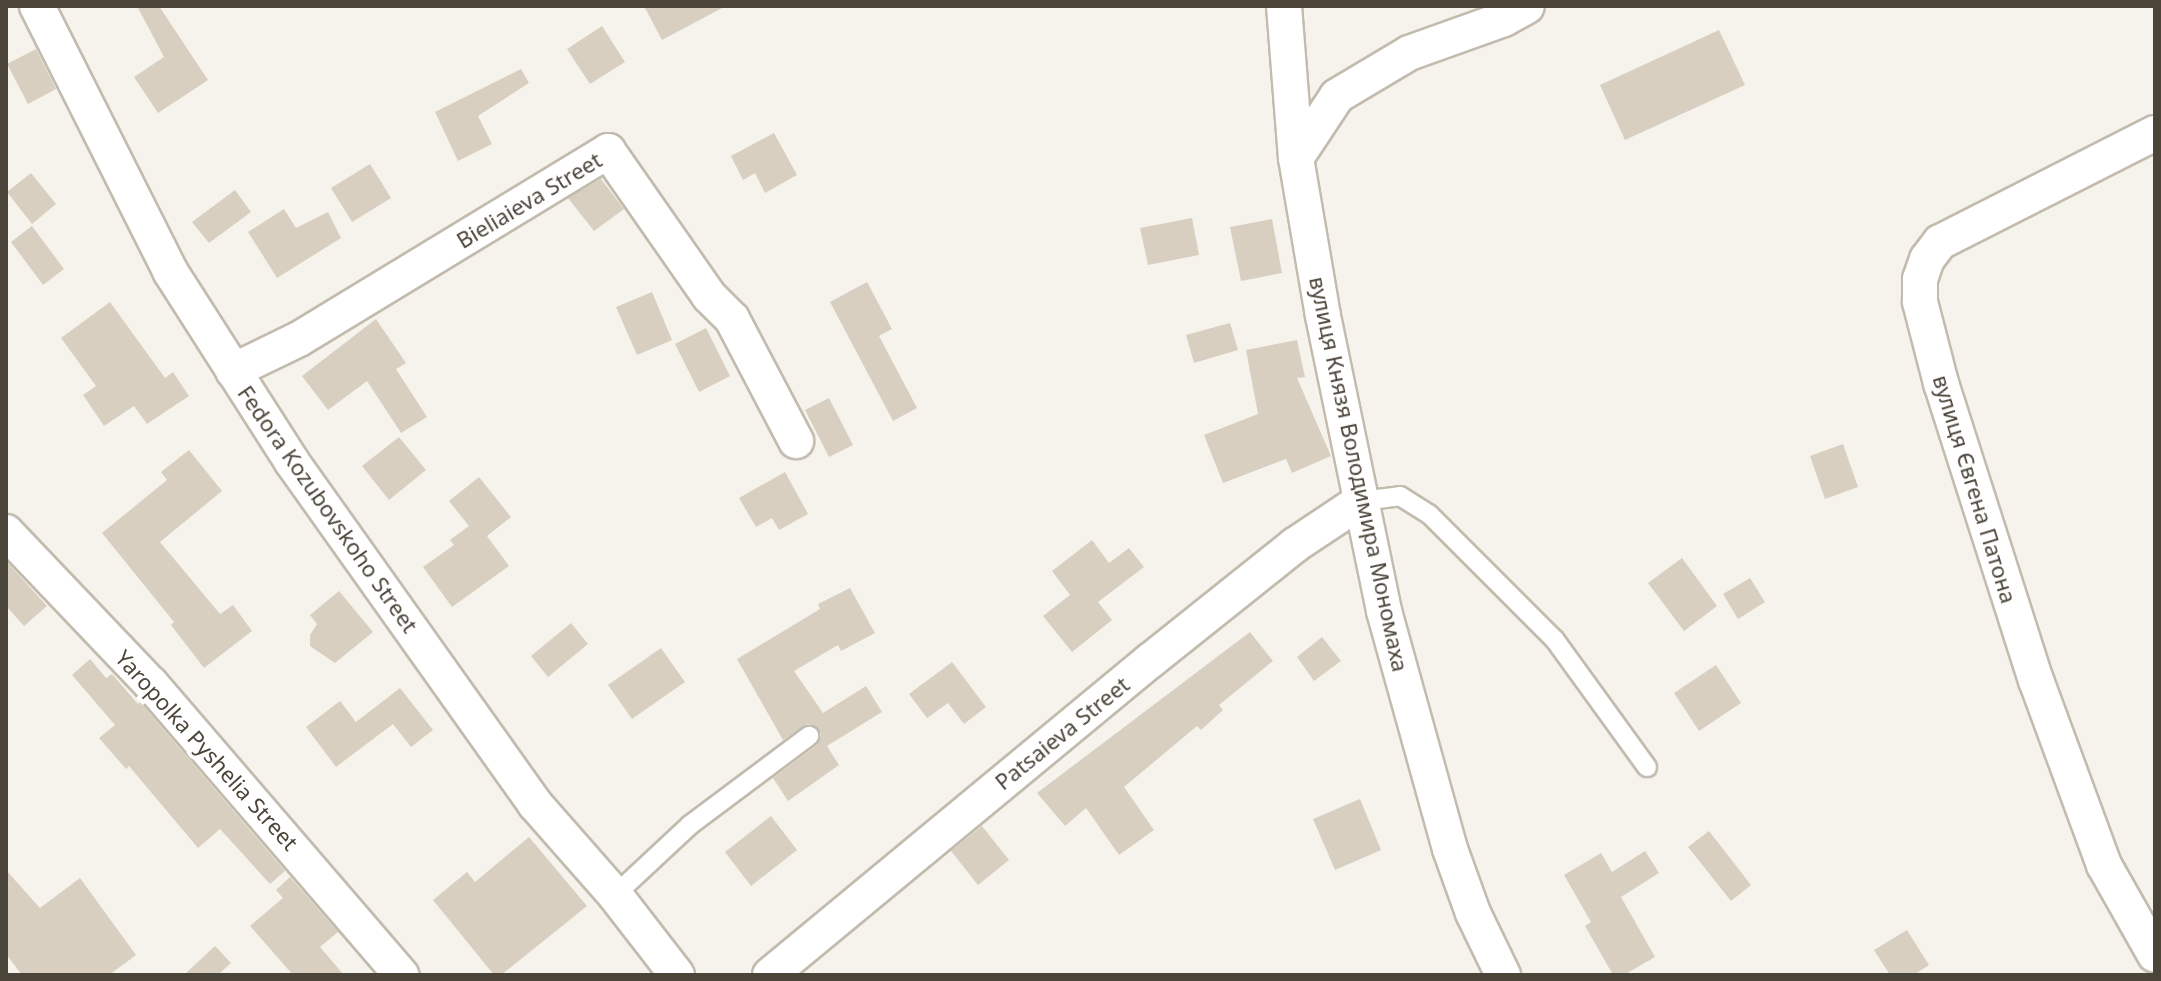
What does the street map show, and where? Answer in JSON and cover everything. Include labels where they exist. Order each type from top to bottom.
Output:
[{"type":"street","name":"Fedora Kozubovskoho Street","points":[[37,6],[170,271],[292,462],[535,804],[615,895],[677,975]]},
{"type":"street","name":"вулиця Князя Володимира Мономаха","points":[[1284,6],[1296,158],[1384,611],[1450,849],[1473,913],[1503,975]]},
{"type":"street","points":[[1296,158],[1337,96],[1409,53],[1504,19],[1527,6]]},
{"type":"street","name":"вулиця Євгена Патона","points":[[2155,133],[1940,242],[1927,259],[1920,279],[1920,302],[1941,383],[2036,680],[2104,865],[2155,955]]},
{"type":"street","name":"Bieliaieva Street","points":[[233,371],[299,339],[608,151],[709,296],[732,319],[796,441]]},
{"type":"street","name":"Patsaieva Street","points":[[770,975],[1151,660],[1295,545],[1361,501]]},
{"type":"street","name":"Yaropolka Pyshelia Street","points":[[6,532],[151,684],[401,975]]},
{"type":"lane","points":[[1361,501],[1400,496],[1429,514],[1555,640],[1647,767]]},
{"type":"lane","points":[[615,895],[690,825],[809,736]]},
{"type":"building","points":[[137,6],[159,6],[208,80],[158,113],[134,77],[164,57]]},
{"type":"building","points":[[644,6],[726,6],[662,40]]},
{"type":"building","points":[[602,26],[625,62],[590,84],[567,49]]},
{"type":"building","points":[[1719,30],[1745,85],[1625,140],[1600,85]]},
{"type":"building","points":[[36,49],[56,89],[28,104],[7,64]]},
{"type":"building","points":[[521,69],[529,83],[478,116],[492,144],[458,161],[435,112]]},
{"type":"building","points":[[774,133],[797,175],[765,193],[755,173],[743,180],[731,156]]},
{"type":"building","points":[[370,164],[391,198],[352,222],[331,188]]},
{"type":"building","points":[[31,173],[56,204],[32,224],[7,192]]},
{"type":"building","points":[[601,179],[624,209],[594,231],[568,198]]},
{"type":"building","points":[[235,190],[251,212],[209,243],[192,222]]},
{"type":"building","points":[[284,209],[296,228],[328,212],[341,238],[277,278],[248,232]]},
{"type":"building","points":[[1192,218],[1199,255],[1148,265],[1140,228]]},
{"type":"building","points":[[1272,219],[1282,273],[1241,281],[1230,227]]},
{"type":"building","points":[[32,226],[64,269],[43,285],[11,242]]},
{"type":"building","points":[[867,282],[892,329],[879,336],[917,408],[893,421],[830,302]]},
{"type":"building","points":[[652,292],[672,340],[637,355],[616,307]]},
{"type":"building","points":[[110,302],[165,378],[173,372],[189,396],[147,424],[134,406],[104,426],[83,395],[96,386],[61,338]]},
{"type":"building","points":[[376,319],[406,363],[396,369],[427,417],[401,433],[367,381],[328,410],[302,376]]},
{"type":"building","points":[[1230,323],[1238,350],[1194,363],[1186,335]]},
{"type":"building","points":[[706,328],[730,376],[699,392],[675,344]]},
{"type":"building","points":[[1297,340],[1305,377],[1297,378],[1331,456],[1292,473],[1286,459],[1223,483],[1204,435],[1258,414],[1246,350]]},
{"type":"building","points":[[829,398],[853,445],[829,457],[805,410]]},
{"type":"building","points":[[399,437],[426,470],[389,500],[362,466]]},
{"type":"building","points":[[1843,444],[1858,487],[1825,499],[1810,456]]},
{"type":"building","points":[[189,450],[222,491],[160,542],[220,614],[233,605],[252,631],[204,668],[171,625],[174,622],[102,533],[167,480],[161,472]]},
{"type":"building","points":[[785,472],[808,514],[779,530],[772,518],[756,527],[739,498]]},
{"type":"building","points":[[479,477],[511,517],[487,536],[509,566],[452,607],[423,567],[454,545],[450,540],[469,526],[449,501]]},
{"type":"building","points":[[1092,540],[1109,563],[1129,548],[1144,567],[1098,602],[1112,620],[1072,652],[1043,616],[1070,595],[1052,571]]},
{"type":"building","points":[[1682,558],[1717,606],[1684,631],[1648,583]]},
{"type":"building","points":[[6,561],[47,606],[24,626],[6,606]]},
{"type":"building","points":[[1750,578],[1765,602],[1738,619],[1723,594]]},
{"type":"building","points":[[850,588],[875,633],[841,651],[838,645],[794,671],[823,713],[866,686],[882,712],[827,746],[839,765],[788,801],[773,778],[816,746],[821,734],[814,725],[807,724],[783,740],[737,659],[820,609],[818,604]]},
{"type":"building","points":[[339,591],[373,632],[335,663],[310,646],[310,635],[317,624],[310,615]]},
{"type":"building","points":[[571,623],[588,644],[548,677],[531,656]]},
{"type":"building","points":[[1250,632],[1273,661],[1219,705],[1223,710],[1201,730],[1197,726],[1124,787],[1154,830],[1119,855],[1086,808],[1065,826],[1037,793]]},
{"type":"building","points":[[1322,637],[1341,661],[1314,681],[1297,657]]},
{"type":"building","points":[[661,648],[685,682],[632,719],[608,685]]},
{"type":"building","points":[[90,659],[106,678],[112,674],[138,704],[140,702],[285,871],[270,884],[220,829],[198,848],[129,766],[126,769],[99,738],[115,725],[72,675]]},
{"type":"building","points":[[952,662],[986,707],[964,724],[948,703],[927,718],[909,694]]},
{"type":"building","points":[[1716,665],[1741,703],[1699,731],[1674,693]]},
{"type":"building","points":[[400,688],[433,730],[411,747],[393,724],[336,767],[306,727],[340,701],[356,722]]},
{"type":"building","points":[[1360,799],[1381,850],[1335,870],[1313,819]]},
{"type":"building","points":[[771,816],[797,850],[751,886],[725,852]]},
{"type":"building","points":[[982,826],[1009,860],[978,885],[951,851]]},
{"type":"building","points":[[1709,831],[1751,885],[1731,901],[1688,847]]},
{"type":"building","points":[[529,837],[587,906],[501,975],[494,975],[433,900],[467,872],[475,882]]},
{"type":"building","points":[[1645,851],[1659,873],[1621,897],[1655,957],[1624,975],[1613,975],[1585,926],[1591,922],[1564,875],[1601,853],[1612,872]]},
{"type":"building","points":[[6,870],[40,908],[80,878],[136,955],[109,975],[22,975],[6,954]]},
{"type":"building","points":[[290,877],[338,932],[320,947],[344,975],[293,975],[250,926],[283,898],[276,890]]},
{"type":"building","points":[[1907,930],[1929,965],[1914,975],[1890,975],[1874,950]]},
{"type":"building","points":[[215,946],[231,963],[218,975],[184,975]]}]
